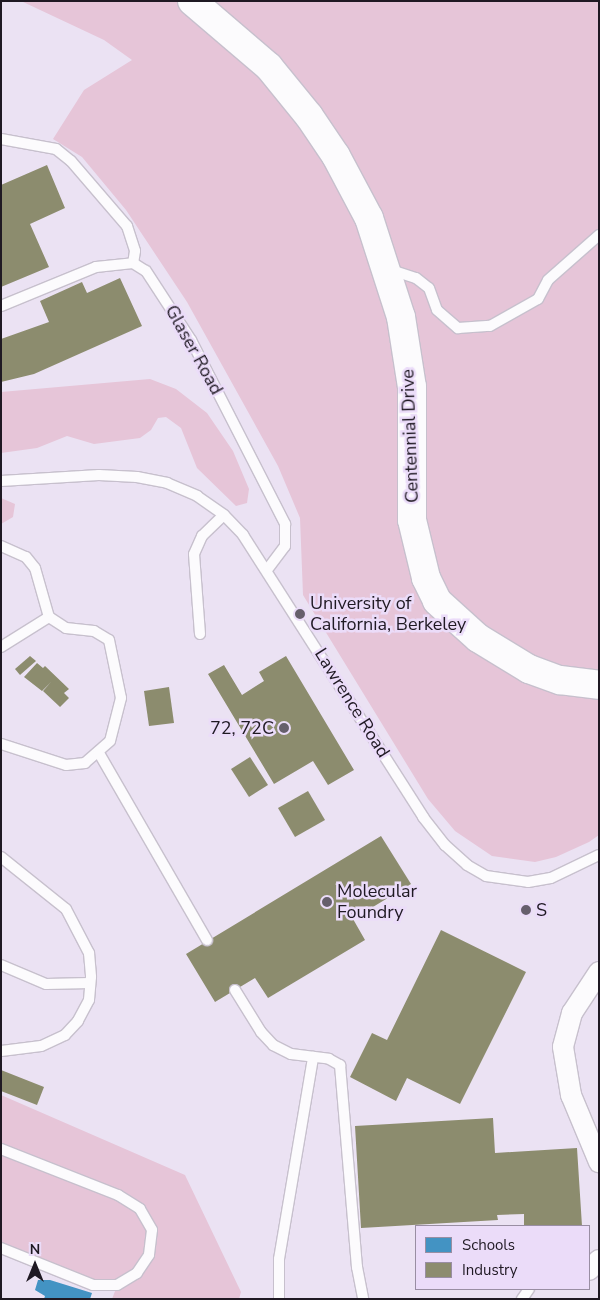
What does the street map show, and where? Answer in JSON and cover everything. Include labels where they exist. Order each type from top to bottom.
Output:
[{"type":"street","name":"Centennial Drive","points":[[192,1],[269,67],[309,116],[336,156],[369,218],[388,270],[401,316],[412,387],[412,520],[426,578],[437,601],[478,638],[529,668],[560,680],[599,685]]},
{"type":"street","points":[[599,972],[572,1013],[563,1047],[571,1095],[599,1162]]},
{"type":"street","points":[[590,1269],[599,1260]]},
{"type":"lane","points":[[1,139],[56,149],[71,161],[127,226],[135,251],[133,264],[115,264],[80,272],[1,306]]},
{"type":"lane","points":[[388,270],[416,278],[429,288],[437,310],[458,328],[490,326],[538,299],[548,280],[599,235]]},
{"type":"lane","name":"Glaser Road","points":[[133,264],[146,271],[160,288],[191,340],[285,524],[285,546],[268,570]]},
{"type":"lane","name":"Lawrence Road","points":[[1,481],[99,475],[137,477],[167,483],[197,496],[224,515],[268,570],[423,817],[445,845],[467,865],[486,876],[528,882],[552,878],[599,855]]},
{"type":"lane","points":[[200,634],[194,554],[202,536],[224,515]]},
{"type":"lane","points":[[1,546],[26,557],[35,568],[49,616],[66,628],[101,634],[112,648],[121,698],[119,713],[110,741],[99,753],[85,763],[66,765],[1,744]]},
{"type":"lane","points":[[1,647],[49,616]]},
{"type":"lane","points":[[99,753],[207,940]]},
{"type":"lane","points":[[1,857],[66,909],[89,953],[90,983],[89,1000],[78,1021],[65,1035],[41,1046],[1,1051]]},
{"type":"lane","points":[[1,965],[46,984],[90,983]]},
{"type":"lane","points":[[235,990],[261,1032],[273,1045],[291,1054],[329,1059],[340,1066],[344,1082],[357,1267],[363,1299]]},
{"type":"lane","points":[[279,1299],[279,1259],[313,1057]]},
{"type":"lane","points":[[1,1149],[118,1195],[140,1210],[152,1230],[149,1255],[137,1273],[117,1285],[93,1285],[1,1248]]},
{"type":"shaded area","points":[[21,1],[599,1],[599,835],[589,842],[556,857],[535,862],[492,856],[455,831],[428,799],[303,595],[300,518],[278,466],[187,302],[126,210],[82,157],[53,139],[84,90],[132,60],[104,40]]},
{"type":"shaded area","points":[[150,379],[176,389],[207,413],[233,451],[249,489],[247,503],[236,506],[197,468],[181,428],[166,417],[158,418],[151,430],[140,438],[94,444],[67,436],[37,448],[1,453],[1,392]]},
{"type":"shaded area","points":[[1,498],[15,504],[13,517],[1,524]]},
{"type":"shaded area","points":[[1,1095],[185,1175],[241,1292],[239,1299],[112,1299],[117,1286],[93,1285],[1,1248]]},
{"type":"building: Schools","points":[[38,1280],[50,1280],[92,1293],[90,1299],[44,1299],[45,1296],[35,1290]]},
{"type":"building: Industry","points":[[47,165],[65,208],[30,224],[49,267],[1,287],[1,185]]},
{"type":"building: Industry","points":[[120,278],[142,326],[34,374],[1,382],[1,339],[49,322],[40,301],[82,282],[87,293]]},
{"type":"building: Industry","points":[[30,656],[36,661],[20,675],[15,669]]},
{"type":"building: Industry","name":"72, 72C","points":[[286,656],[354,770],[328,785],[313,761],[274,784],[208,674],[224,665],[242,695],[264,681],[259,672]]},
{"type":"building: Industry","points":[[37,663],[43,668],[45,666],[69,689],[64,693],[69,698],[60,707],[43,691],[51,682],[42,691],[24,677]]},
{"type":"building: Industry","points":[[169,687],[174,723],[149,726],[144,691]]},
{"type":"building: Industry","points":[[250,757],[268,785],[249,797],[231,769]]},
{"type":"building: Industry","points":[[308,791],[325,820],[295,837],[278,808]]},
{"type":"building: Industry","name":"Molecular Foundry","points":[[381,836],[411,884],[353,919],[365,940],[268,998],[255,978],[215,1002],[186,954]]},
{"type":"building: Industry","points":[[441,930],[526,972],[460,1104],[407,1078],[396,1101],[350,1077],[372,1033],[387,1040]]},
{"type":"building: Industry","points":[[1,1070],[44,1087],[37,1105],[1,1091]]},
{"type":"building: Industry","points":[[493,1118],[495,1153],[577,1148],[582,1225],[524,1225],[524,1214],[497,1215],[498,1220],[361,1228],[355,1126]]},
{"type":"place","name":"University of California, Berkeley","points":[[300,614]]},
{"type":"place","name":"72, 72C","points":[[284,728]]},
{"type":"place","name":"Molecular Foundry","points":[[327,902]]},
{"type":"place","name":"S","points":[[526,910]]}]
